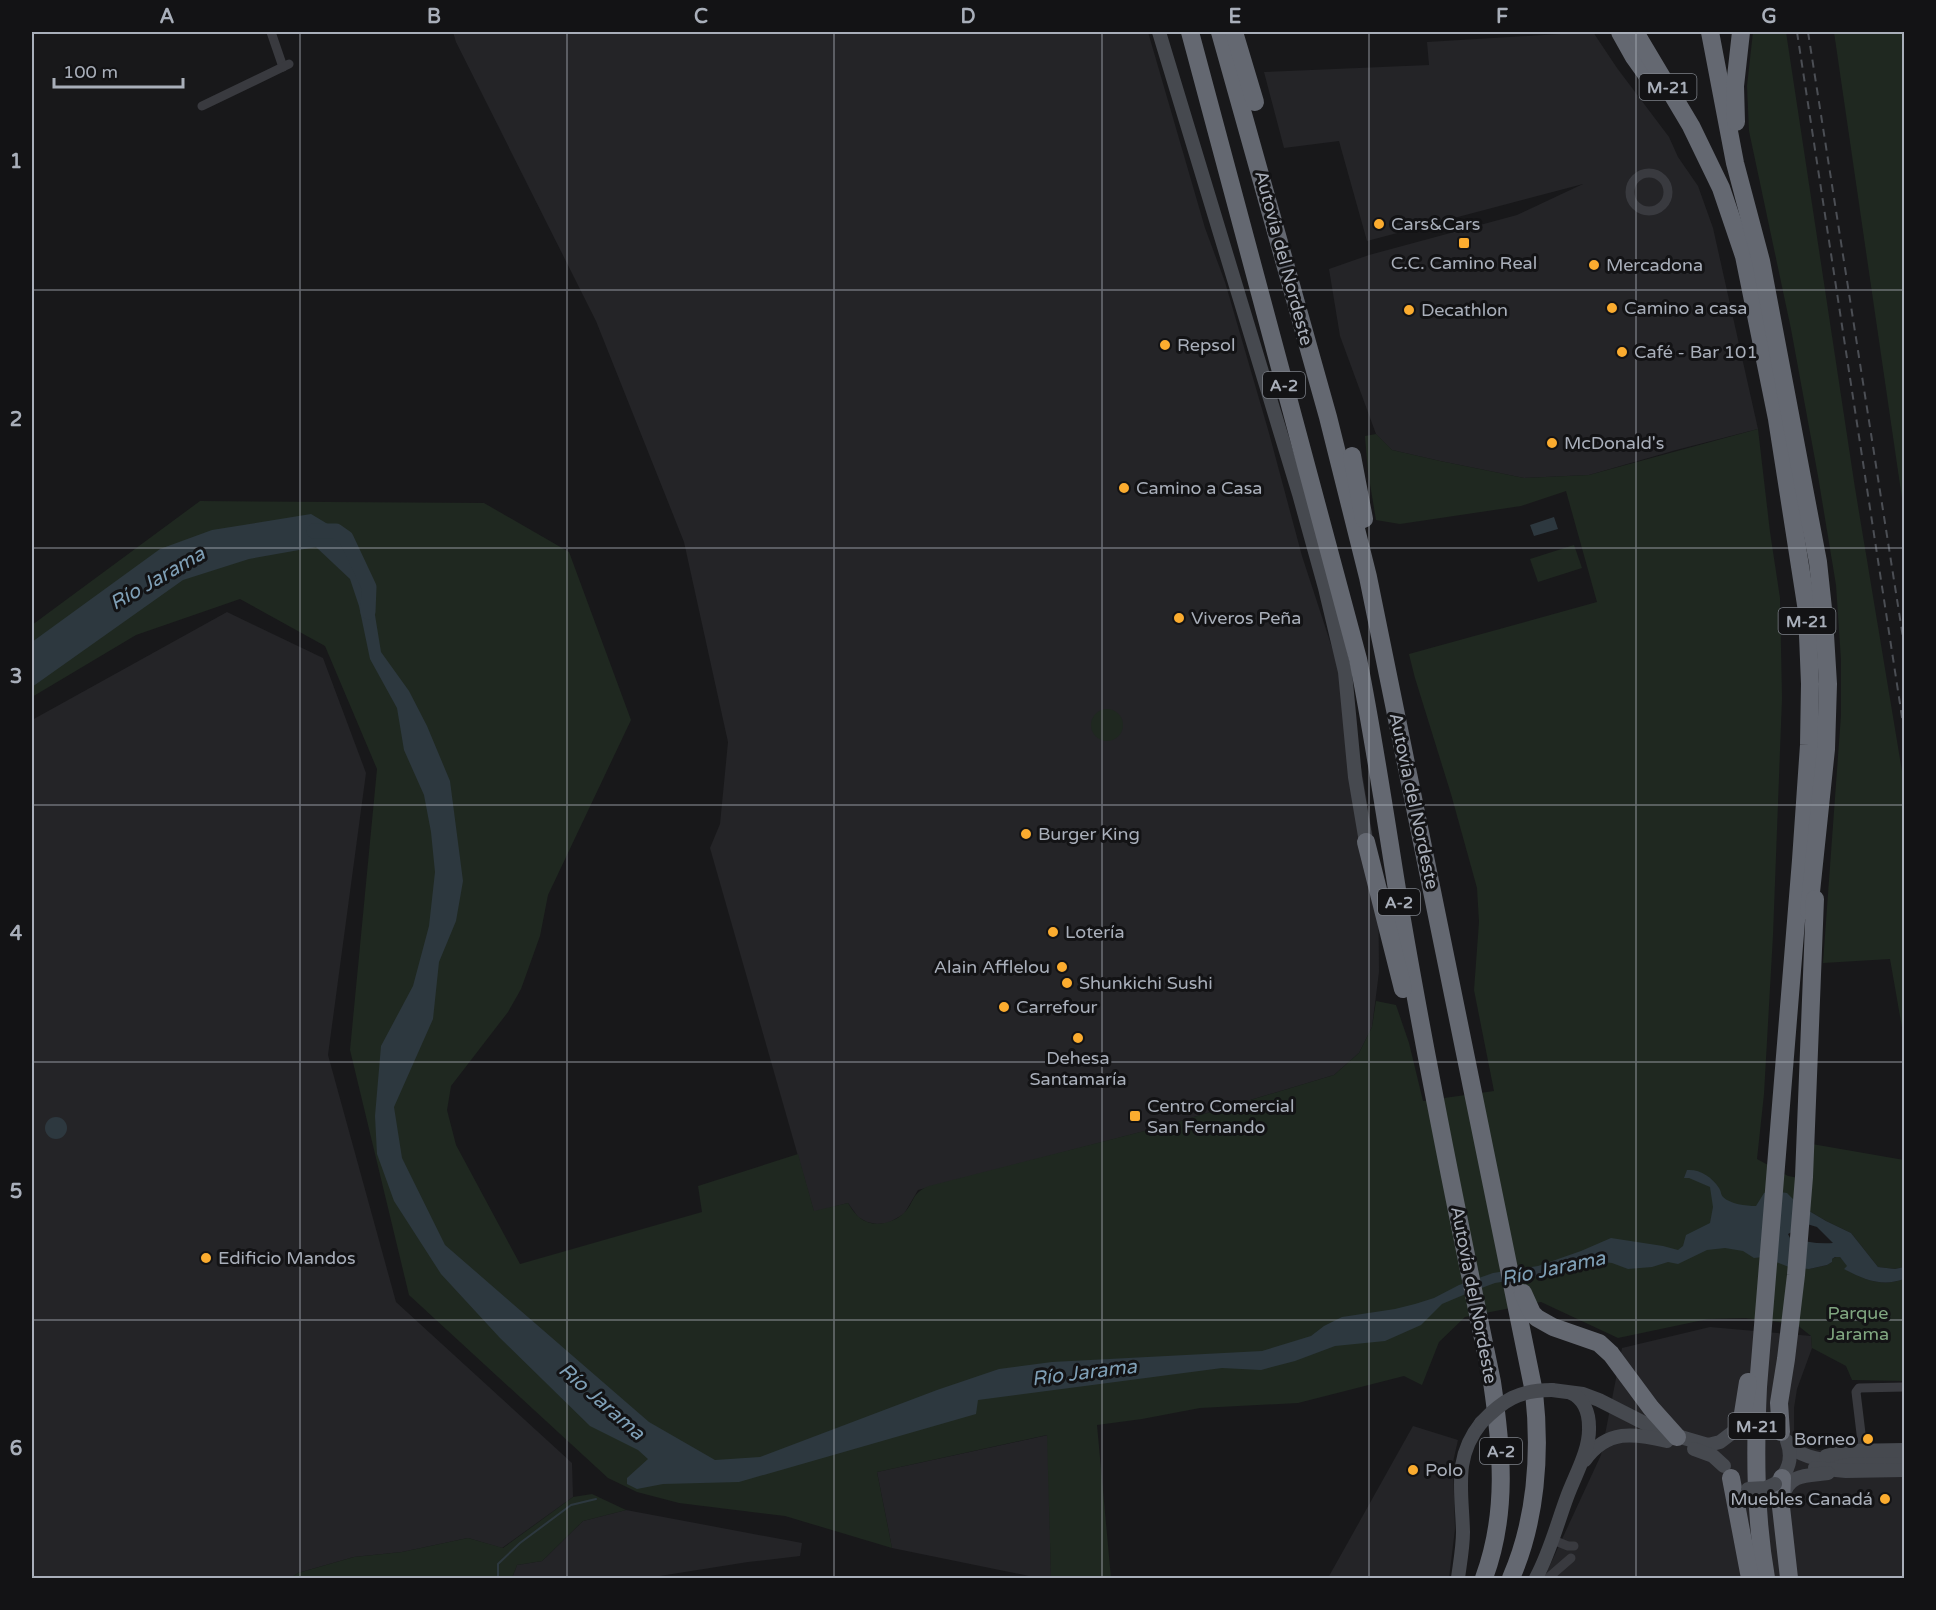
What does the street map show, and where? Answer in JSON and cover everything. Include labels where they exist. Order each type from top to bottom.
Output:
[{"type":"highway","name":"Autovía del Nordeste","points":[[1190,32],[1358,659],[1374,740],[1401,915],[1428,1065],[1498,1420],[1502,1477],[1497,1522],[1484,1578]]},
{"type":"highway","name":"Autovía del Nordeste","points":[[1220,32],[1328,417],[1368,577],[1507,1252],[1526,1314]]},
{"type":"highway","points":[[1234,32],[1255,102]]},
{"type":"highway","points":[[1620,32],[1634,57],[1698,144]]},
{"type":"highway","name":"M-21","points":[[1635,32],[1691,126],[1721,188],[1744,256],[1777,419],[1807,611],[1810,684],[1809,745],[1766,1273],[1755,1453],[1766,1578]]},
{"type":"highway","name":"M-21","points":[[1710,32],[1735,163],[1761,261],[1795,433],[1818,562],[1824,618],[1828,684],[1826,749],[1819,820],[1779,1112]]},
{"type":"highway","name":"M-21","points":[[1740,32],[1735,86],[1736,126],[1751,218]]},
{"type":"highway","points":[[1353,456],[1369,546],[1368,577]]},
{"type":"highway","points":[[1781,1435],[1779,1403],[1796,1275],[1804,1177],[1819,820]]},
{"type":"highway","points":[[1366,842],[1411,1018],[1428,1065]]},
{"type":"highway","points":[[1744,1424],[1766,1273]]},
{"type":"highway","name":"M-21","points":[[1766,1273],[1768,1387],[1766,1453],[1777,1578]]},
{"type":"highway","points":[[1526,1314],[1599,1343],[1611,1354],[1651,1408],[1677,1437]]},
{"type":"highway","name":"A-2","points":[[1510,1578],[1525,1536],[1532,1505],[1537,1452],[1538,1422],[1526,1314]]},
{"type":"highway","points":[[1522,1578],[1534,1535],[1541,1496],[1542,1486],[1537,1452]]},
{"type":"highway","points":[[1727,1472],[1750,1578]]},
{"type":"highway","points":[[1781,1478],[1781,1507],[1789,1578]]},
{"type":"street","points":[[202,106],[286,65],[271,32]]},
{"type":"street","points":[[1159,32],[1295,483],[1324,588],[1345,672],[1355,777],[1366,842]]},
{"type":"street","points":[[1649,173],[1660,176],[1664,180],[1669,192],[1668,199],[1659,209],[1646,212],[1635,207],[1630,188],[1638,177],[1649,173]]},
{"type":"street","points":[[1863,1450],[1856,1392],[1859,1388],[1905,1387]]},
{"type":"street","points":[[1536,1578],[1553,1539],[1588,1438],[1588,1415],[1585,1406],[1578,1397],[1559,1390]]},
{"type":"street","points":[[1458,1578],[1463,1534],[1462,1463],[1464,1450],[1481,1423],[1506,1401],[1530,1391],[1559,1390],[1583,1394],[1647,1425],[1677,1437],[1708,1445],[1727,1439],[1744,1424],[1761,1422],[1781,1435],[1797,1452],[1815,1463],[1905,1470]]},
{"type":"street","points":[[1576,1474],[1590,1453],[1600,1444],[1612,1438],[1632,1435],[1668,1441],[1706,1453],[1717,1459],[1738,1485],[1757,1490],[1846,1451],[1905,1450]]},
{"type":"street","points":[[1781,1435],[1790,1459],[1781,1478]]},
{"type":"street","points":[[1727,1439],[1723,1455],[1727,1472]]},
{"type":"street","points":[[1781,1507],[1786,1487],[1794,1478],[1845,1467],[1905,1460]]},
{"type":"street","points":[[1553,1539],[1568,1546],[1574,1546]]},
{"type":"street","points":[[1548,1578],[1571,1557]]},
{"type":"shaded area","points":[[453,32],[1148,32],[1205,228],[1225,282],[1302,556],[1338,666],[1362,772],[1378,866],[1379,972],[1372,1027],[1359,1053],[1334,1075],[1164,1126],[918,1190],[904,1214],[888,1223],[867,1222],[858,1217],[848,1203],[814,1212],[710,848],[720,824],[728,742],[684,542],[596,321]]},
{"type":"shaded area","points":[[1593,32],[1669,137],[1678,157],[1698,186],[1713,228],[1758,429],[1589,475],[1524,478],[1392,450],[1376,434],[1340,336],[1329,269],[1369,255],[1517,215],[1583,184],[1367,241],[1339,141],[1284,148],[1264,72],[1429,65],[1427,42]]},
{"type":"shaded area","points":[[227,612],[323,658],[366,773],[328,1055],[396,1302],[572,1463],[573,1497],[502,1548],[468,1538],[402,1552],[354,1557],[298,1573],[291,1578],[32,1578],[32,720]]},
{"type":"shaded area","points":[[1710,1327],[1811,1336],[1812,1348],[1797,1389],[1794,1408],[1794,1432],[1802,1444],[1818,1450],[1904,1447],[1904,1578],[1544,1578],[1601,1455],[1622,1348]]},
{"type":"shaded area","points":[[1413,1426],[1458,1440],[1453,1462],[1455,1529],[1449,1578],[1328,1578]]},
{"type":"shaded area","points":[[1048,1435],[1051,1578],[1039,1578],[892,1548],[877,1472]]},
{"type":"shaded area","points":[[626,1510],[802,1543],[800,1556],[647,1578],[512,1578],[517,1565],[542,1561],[583,1521]]},
{"type":"green space","points":[[1753,32],[1786,32],[1855,488],[1904,783],[1904,1039],[1890,959],[1823,963],[1841,715],[1841,660],[1836,585],[1791,329],[1749,131],[1747,86]]},
{"type":"green space","points":[[1834,32],[1904,32],[1904,512]]},
{"type":"green space","name":"Parque Jarama","points":[[1758,429],[1780,598],[1782,698],[1773,935],[1764,1094],[1757,1159],[1788,1176],[1811,1180],[1812,1144],[1904,1160],[1904,1267],[1895,1269],[1878,1267],[1851,1233],[1799,1205],[1783,1234],[1809,1269],[1827,1265],[1832,1262],[1832,1259],[1840,1257],[1848,1266],[1845,1269],[1866,1279],[1889,1282],[1904,1279],[1904,1381],[1852,1380],[1846,1366],[1812,1348],[1811,1336],[1796,1324],[1745,1318],[1708,1319],[1618,1338],[1541,1302],[1465,1317],[1439,1342],[1422,1385],[1404,1376],[1298,1403],[1200,1408],[1097,1425],[1111,1578],[1051,1578],[1047,1435],[877,1472],[892,1548],[785,1516],[679,1503],[637,1492],[608,1478],[409,1295],[350,1050],[377,769],[325,646],[240,599],[136,635],[32,697],[32,625],[200,501],[484,503],[569,552],[631,720],[548,895],[540,936],[521,989],[508,1012],[451,1086],[447,1110],[456,1145],[520,1264],[702,1212],[698,1186],[798,1154],[814,1211],[848,1203],[860,1218],[876,1224],[899,1217],[919,1192],[929,1186],[1164,1126],[1334,1075],[1359,1053],[1372,1027],[1376,1001],[1396,1005],[1409,1043],[1423,1101],[1494,1091],[1474,990],[1479,922],[1477,888],[1409,654],[1597,602],[1566,491],[1521,506],[1400,524],[1376,520],[1365,436],[1376,434],[1392,450],[1524,478],[1589,475]]},
{"type":"green space","points":[[1574,545],[1582,568],[1538,582],[1530,559]]},
{"type":"green space","points":[[1107,709],[1118,714],[1123,725],[1118,736],[1107,741],[1096,736],[1091,725],[1096,714]]},
{"type":"green space","points":[[592,1494],[626,1510],[583,1521],[542,1561],[517,1565],[512,1578],[291,1578],[298,1573],[354,1557],[402,1552],[468,1538],[503,1548],[573,1497]]},
{"type":"water","points":[[311,514],[331,526],[360,567],[374,609],[381,652],[409,691],[427,726],[450,781],[463,881],[456,921],[439,962],[433,1019],[394,1107],[402,1158],[445,1245],[649,1422],[715,1460],[760,1457],[999,1369],[1052,1362],[1262,1351],[1311,1336],[1342,1317],[1415,1304],[1493,1273],[1538,1266],[1611,1238],[1678,1250],[1683,1246],[1686,1235],[1710,1223],[1713,1207],[1710,1187],[1684,1178],[1687,1170],[1705,1174],[1716,1184],[1723,1197],[1738,1204],[1756,1206],[1764,1193],[1773,1191],[1787,1193],[1799,1205],[1851,1233],[1878,1267],[1895,1269],[1904,1267],[1904,1279],[1881,1282],[1866,1279],[1844,1269],[1847,1266],[1840,1257],[1835,1257],[1827,1265],[1809,1269],[1789,1267],[1763,1257],[1754,1258],[1743,1251],[1725,1248],[1707,1250],[1678,1264],[1668,1262],[1652,1267],[1628,1269],[1612,1263],[1585,1260],[1551,1274],[1495,1283],[1468,1293],[1442,1304],[1421,1325],[1385,1341],[1335,1346],[1295,1361],[1261,1370],[1222,1368],[978,1400],[976,1414],[739,1482],[663,1484],[637,1489],[627,1484],[627,1478],[648,1459],[638,1450],[590,1426],[500,1338],[441,1274],[394,1201],[377,1154],[375,1116],[381,1046],[413,986],[429,926],[435,872],[424,795],[404,750],[397,708],[370,659],[359,606],[350,579],[316,547],[249,559],[183,580],[32,687],[32,642],[160,549],[212,530]],"holes":[[[1807,1224],[1817,1227],[1833,1243],[1801,1241],[1790,1238],[1788,1234]]]},
{"type":"water","points":[[1554,517],[1558,529],[1534,536],[1530,525]]},
{"type":"water","points":[[56,1117],[64,1120],[67,1128],[64,1136],[56,1139],[48,1136],[45,1128],[48,1120]]},
{"type":"waterway","name":"Río Jarama","points":[[314,531],[336,531],[346,538],[369,587],[368,612]]},
{"type":"waterway","points":[[498,1578],[498,1564],[520,1543],[571,1505],[596,1499]]},
{"type":"railway","points":[[1797,32],[1904,730]]},
{"type":"railway","points":[[1808,32],[1904,644]]},
{"type":"place","name":"Cars&Cars","points":[[1379,224]]},
{"type":"place","name":"C.C. Camino Real","points":[[1464,243]]},
{"type":"place","name":"Mercadona","points":[[1594,265]]},
{"type":"place","name":"Camino a casa","points":[[1612,308]]},
{"type":"place","name":"Decathlon","points":[[1409,310]]},
{"type":"place","name":"Repsol","points":[[1165,345]]},
{"type":"place","name":"Café - Bar 101","points":[[1622,352]]},
{"type":"place","name":"McDonald's","points":[[1552,443]]},
{"type":"place","name":"Camino a Casa","points":[[1124,488]]},
{"type":"place","name":"Viveros Peña","points":[[1179,618]]},
{"type":"place","name":"Burger King","points":[[1026,834]]},
{"type":"place","name":"Lotería","points":[[1053,932]]},
{"type":"place","name":"Alain Afflelou","points":[[1062,967]]},
{"type":"place","name":"Shunkichi Sushi","points":[[1067,983]]},
{"type":"place","name":"Carrefour","points":[[1004,1007]]},
{"type":"place","name":"Dehesa Santamaría","points":[[1078,1038]]},
{"type":"place","name":"Centro Comercial San Fernando","points":[[1135,1116]]},
{"type":"place","name":"Edificio Mandos","points":[[206,1258]]},
{"type":"place","name":"Borneo","points":[[1868,1439]]},
{"type":"place","name":"Polo","points":[[1413,1470]]},
{"type":"place","name":"Muebles Canadá","points":[[1885,1499]]}]
